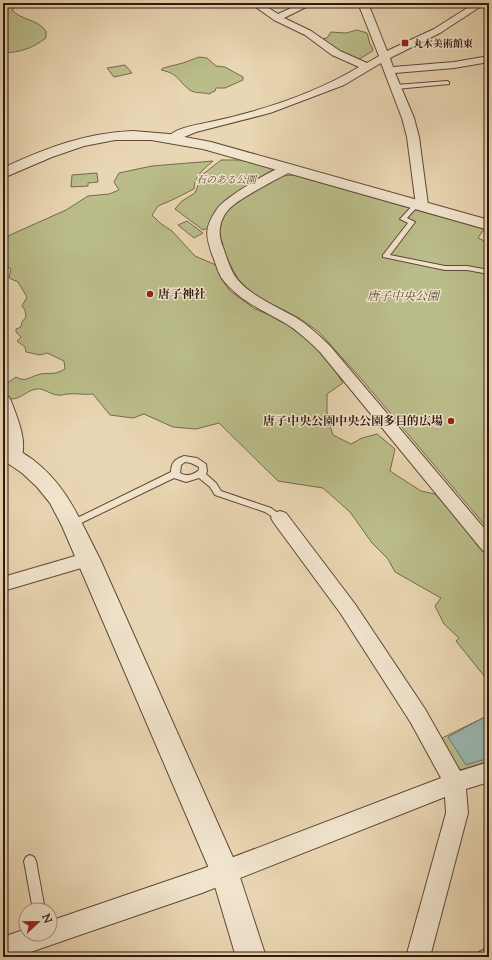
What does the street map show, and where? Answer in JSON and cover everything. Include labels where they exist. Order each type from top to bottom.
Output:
[{"type":"street","points":[[255,3],[277,18],[308,33],[336,53],[367,67]]},
{"type":"street","points":[[277,18],[309,3]]},
{"type":"street","points":[[363,3],[408,118],[413,137],[419,204]]},
{"type":"street","points":[[174,138],[179,134],[193,128],[226,122],[266,111],[340,83],[367,67],[437,31],[481,3]]},
{"type":"street","points":[[389,70],[454,65],[489,59]]},
{"type":"street","points":[[3,174],[62,148],[89,141],[136,135],[174,138],[206,145],[489,225]]},
{"type":"street","points":[[286,168],[234,199],[225,206],[216,218],[213,228],[213,239],[228,275],[245,293],[266,308],[290,320],[310,334],[325,349],[489,546]]},
{"type":"street","points":[[3,401],[14,430],[8,453],[32,470],[48,486],[63,506],[89,559],[225,872],[252,957]]},
{"type":"street","points":[[280,518],[348,608],[418,716],[455,783],[457,813],[418,957]]},
{"type":"street","points":[[3,584],[89,559]]},
{"type":"street","points":[[58,930],[225,872],[455,783],[489,772]]},
{"type":"street","points":[[3,949],[23,942]]},
{"type":"lane","points":[[396,87],[447,83]]},
{"type":"lane","points":[[419,204],[403,219],[412,222],[385,256],[445,268],[467,268],[489,272]]},
{"type":"lane","points":[[183,459],[196,461],[203,466],[204,471],[189,479],[183,479],[175,474],[174,467],[183,459]]},
{"type":"lane","points":[[72,524],[175,474]]},
{"type":"lane","points":[[200,474],[222,495],[268,510],[280,518]]},
{"type":"lane","points":[[30,861],[38,902]]},
{"type":"lane","points":[[484,957],[489,954]]},
{"type":"green space","points":[[3,3],[30,3],[16,6],[12,10],[20,16],[42,27],[46,31],[46,38],[26,49],[3,53]]},
{"type":"green space","points":[[357,30],[367,33],[373,51],[359,59],[344,56],[320,39],[327,38],[331,32],[346,33]]},
{"type":"green space","points":[[199,57],[207,58],[216,66],[225,67],[243,77],[243,80],[225,88],[216,88],[215,91],[209,94],[190,90],[175,76],[161,70],[163,68]]},
{"type":"green space","points":[[125,65],[132,73],[114,77],[107,68]]},
{"type":"green space","name":"石のある公園","points":[[221,160],[242,160],[274,169],[275,172],[215,213],[208,228],[203,230],[175,209],[182,201],[195,193],[202,175]]},
{"type":"green space","points":[[213,161],[198,177],[194,184],[194,189],[158,206],[152,215],[160,223],[172,231],[195,256],[216,265],[222,280],[230,291],[255,309],[297,326],[326,357],[343,383],[327,394],[327,416],[333,435],[351,444],[362,438],[377,434],[395,449],[390,471],[421,491],[435,494],[489,552],[489,682],[456,641],[459,638],[444,624],[435,606],[441,598],[395,572],[388,559],[372,543],[350,512],[323,488],[278,481],[219,423],[196,429],[173,427],[144,414],[133,418],[110,415],[93,394],[59,395],[37,389],[17,398],[9,399],[4,388],[7,383],[16,377],[26,379],[41,374],[56,373],[65,369],[64,361],[47,353],[40,355],[26,352],[25,347],[17,341],[21,337],[16,332],[16,329],[21,327],[22,322],[26,317],[25,310],[22,306],[27,297],[18,282],[9,278],[11,269],[3,265],[3,240],[10,235],[66,210],[88,196],[109,194],[119,190],[114,182],[119,173],[152,166]]},
{"type":"green space","points":[[97,173],[98,182],[88,183],[88,186],[71,187],[72,175]]},
{"type":"green space","name":"唐子中央公園","points":[[293,175],[484,229],[478,238],[489,243],[489,530],[363,381],[319,332],[299,318],[251,293],[238,279],[221,248],[218,230],[223,215],[231,206],[248,194],[283,176]]},
{"type":"green space","points":[[187,221],[203,233],[194,238],[178,225]]},
{"type":"green space","points":[[489,715],[489,761],[460,770],[440,739]]},
{"type":"water","points":[[489,717],[489,758],[466,765],[448,737],[483,718]]},
{"type":"place","name":"丸木美術館東","points":[[405,43]]},
{"type":"place","name":"唐子神社","points":[[150,294]]},
{"type":"place","name":"唐子中央公園中央公園多目的広場","points":[[451,421]]}]
